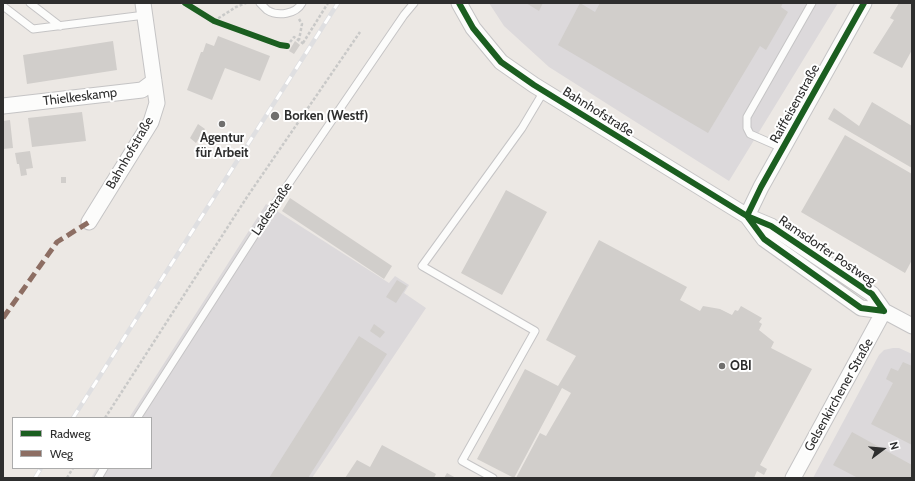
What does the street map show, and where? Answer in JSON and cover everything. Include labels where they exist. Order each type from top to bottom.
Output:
[{"type":"street","name":"Bahnhofstraße","points":[[459,3],[473,28],[501,62],[544,91],[747,216]]},
{"type":"street","name":"Raiffeisenstraße","points":[[747,216],[760,187],[864,3]]},
{"type":"street","name":"Bahnhofstraße","points":[[89,222],[151,122],[157,103],[144,9]]},
{"type":"street","name":"Thielkeskamp","points":[[3,106],[142,90],[154,81]]},
{"type":"street","name":"Ramsdorfer Postweg","points":[[747,216],[771,226],[872,294],[884,311],[912,326]]},
{"type":"street","name":"Gelsenkirchener Straße","points":[[793,478],[884,311]]},
{"type":"lane","points":[[30,3],[60,26]]},
{"type":"lane","points":[[260,3],[268,11],[286,14],[300,6],[302,3]]},
{"type":"lane","name":"Ladestraße","points":[[138,417],[272,208],[404,15],[414,3]]},
{"type":"lane","points":[[782,148],[750,134],[746,128],[747,118],[812,3]]},
{"type":"lane","points":[[3,6],[33,29],[60,26],[144,9]]},
{"type":"lane","points":[[493,478],[462,461],[535,332],[422,266],[522,128],[544,91]]},
{"type":"lane","points":[[98,478],[103,469]]},
{"type":"path","points":[[214,21],[236,7],[246,3]]},
{"type":"path","points":[[287,46],[294,37],[304,43],[328,3]]},
{"type":"path","points":[[106,417],[247,197],[360,32]]},
{"type":"path","points":[[67,478],[72,469]]},
{"type":"shaded area","points":[[489,3],[838,3],[729,181],[549,67],[504,26]]},
{"type":"shaded area","points":[[266,204],[389,283],[395,276],[409,285],[404,293],[426,308],[312,478],[91,478],[96,469],[152,469],[152,417],[130,417]]},
{"type":"shaded area","points":[[899,348],[912,354],[912,478],[813,478],[879,355],[884,350]]},
{"type":"building","points":[[526,3],[543,3],[539,11]]},
{"type":"building","points":[[580,3],[595,12],[600,3],[783,3],[781,7],[788,12],[766,50],[760,46],[708,133],[558,45]]},
{"type":"building","points":[[899,3],[912,3],[912,50],[902,68],[873,53],[894,20],[890,18]]},
{"type":"building","points":[[218,36],[270,56],[260,81],[225,68],[212,100],[187,90],[201,52],[203,52],[206,43],[214,46]]},
{"type":"building","points":[[113,41],[117,70],[27,84],[23,55]]},
{"type":"building","points":[[295,41],[300,45],[294,54],[289,51]]},
{"type":"building","points":[[872,102],[912,126],[912,168],[828,119],[834,108],[859,126]]},
{"type":"building","points":[[82,112],[86,141],[32,147],[28,118]]},
{"type":"building","points":[[10,120],[13,148],[3,149],[3,121]]},
{"type":"building","points":[[198,124],[205,129],[196,143],[190,138]]},
{"type":"building","points":[[845,135],[912,174],[912,260],[905,273],[801,212]]},
{"type":"building","points":[[30,151],[33,168],[26,169],[27,175],[21,176],[15,153]]},
{"type":"building","points":[[61,177],[66,177],[66,183],[61,183]]},
{"type":"building","points":[[506,190],[547,212],[502,295],[461,273]]},
{"type":"building","points":[[290,198],[392,266],[384,279],[282,211]]},
{"type":"building","points":[[599,240],[687,287],[680,300],[700,311],[703,306],[720,309],[732,315],[735,310],[738,311],[741,306],[762,318],[759,322],[762,324],[759,330],[774,342],[771,348],[812,369],[760,465],[767,469],[764,475],[757,471],[754,478],[516,478],[540,433],[546,436],[571,393],[562,388],[514,478],[477,459],[525,369],[558,386],[576,356],[546,340]]},
{"type":"building","points":[[397,280],[407,286],[396,303],[386,297]]},
{"type":"building","points":[[374,324],[385,332],[380,338],[370,331]]},
{"type":"building","points":[[359,336],[387,354],[308,478],[269,478]]},
{"type":"building","points":[[903,362],[912,366],[912,445],[871,424],[893,383],[886,379],[891,368],[898,371]]},
{"type":"building","points":[[852,432],[912,465],[912,478],[858,478],[833,465]]},
{"type":"building","points":[[382,445],[436,474],[434,478],[345,478],[357,460],[370,467]]},
{"type":"building","points":[[447,473],[456,478],[444,478]]},
{"type":"railway","points":[[74,417],[338,3]]},
{"type":"railway","points":[[35,478],[40,469]]},
{"type":"marked path","points":[[3,318],[57,242],[89,222]]},
{"type":"cycle path","points":[[185,3],[214,21],[280,45],[287,46]]},
{"type":"cycle path","points":[[459,3],[473,28],[501,62],[534,85],[747,216],[771,226],[872,294],[884,311]]},
{"type":"cycle path","points":[[747,216],[761,187],[864,3]]},
{"type":"cycle path","points":[[747,216],[764,239],[861,308],[884,311]]},
{"type":"place","name":"Borken (Westf)","points":[[275,116]]},
{"type":"place","name":"Agentur für Arbeit","points":[[222,124]]},
{"type":"place","name":"OBI","points":[[722,366]]}]
